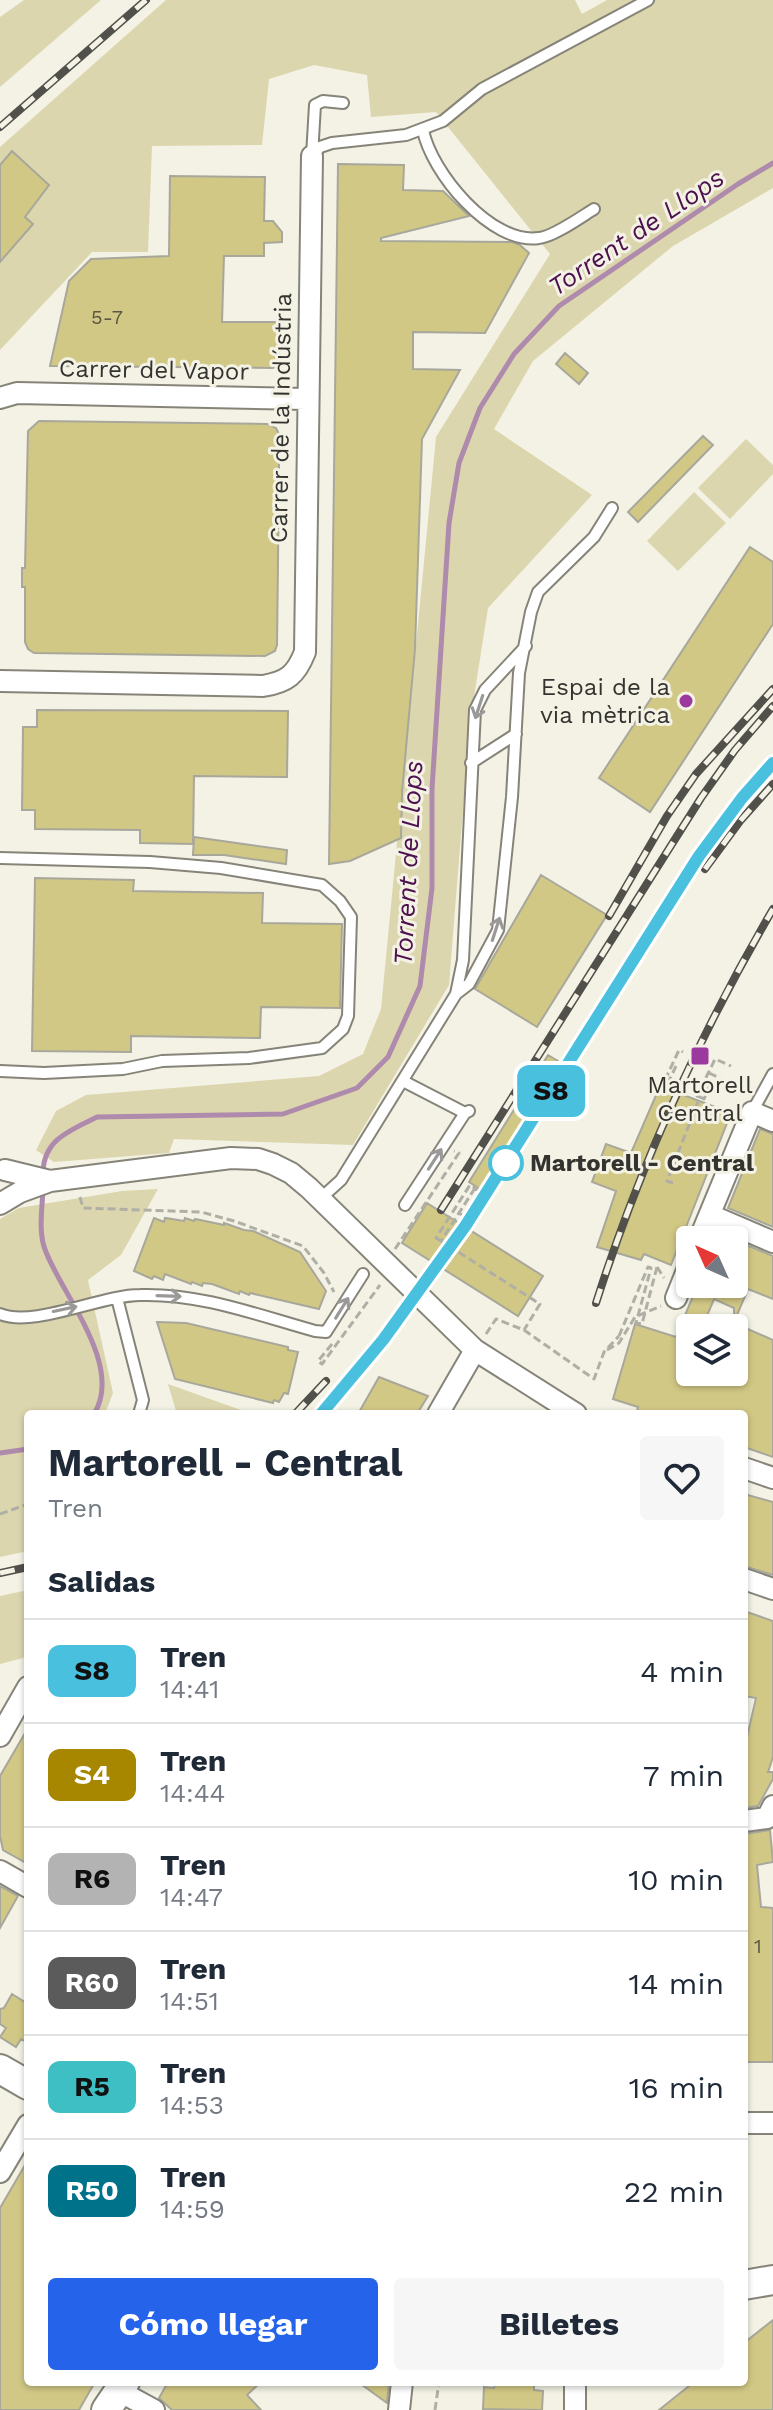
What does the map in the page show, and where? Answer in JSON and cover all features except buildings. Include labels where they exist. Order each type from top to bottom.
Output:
[{"type":"main road","points":[[0,2069],[24,2083]]},
{"type":"main road","points":[[748,2284],[773,2280]]},
{"type":"street","name":"Carrer de la Indústria","points":[[0,681],[263,686],[282,683],[299,667],[305,652],[312,156]]},
{"type":"street","name":"Carrer del Vapor","points":[[0,398],[17,393],[307,399]]},
{"type":"street","points":[[705,1226],[752,1112],[773,1121]]},
{"type":"street","points":[[0,1204],[11,1176],[50,1181],[243,1157],[284,1168],[475,1350],[570,1410]]},
{"type":"street","points":[[710,1215],[773,1242]]},
{"type":"street","points":[[440,1410],[475,1350]]},
{"type":"street","points":[[748,1469],[773,1478]]},
{"type":"street","points":[[748,1580],[773,1589]]},
{"type":"street","points":[[0,1736],[24,1694]]},
{"type":"street","points":[[748,1820],[767,1818],[773,1806]]},
{"type":"street","points":[[0,1871],[24,1885]]},
{"type":"street","points":[[748,2123],[773,2123]]},
{"type":"street","points":[[0,2172],[24,2132]]},
{"type":"street","points":[[399,2410],[402,2386]]},
{"type":"street","points":[[575,2386],[575,2410]]},
{"type":"street","points":[[116,2394],[154,2410]]},
{"type":"lane","points":[[312,156],[320,147],[332,143],[406,135],[443,121],[482,89],[648,0]]},
{"type":"lane","points":[[312,156],[315,105],[323,101],[343,103]]},
{"type":"lane","points":[[423,130],[428,149],[457,193],[481,217],[508,231],[541,239],[594,209]]},
{"type":"lane","points":[[456,994],[469,984],[498,930],[519,673],[531,612],[538,592],[594,537],[612,508]]},
{"type":"lane","points":[[320,1199],[341,1180],[456,994],[463,960],[475,710],[485,690],[526,646]]},
{"type":"lane","points":[[471,763],[516,734]]},
{"type":"lane","points":[[0,858],[150,862],[221,868],[297,880],[322,885],[340,901],[351,917],[348,1016],[343,1029],[322,1048],[249,1058],[162,1061],[123,1069],[44,1073],[0,1071]]},
{"type":"lane","points":[[752,1112],[773,1074]]},
{"type":"lane","points":[[403,1081],[468,1112],[405,1205]]},
{"type":"lane","points":[[0,1314],[10,1318],[37,1315],[137,1295],[190,1297],[326,1332],[363,1274]]},
{"type":"lane","points":[[117,1298],[143,1400],[140,1410]]},
{"type":"path","points":[[675,1084],[665,1080],[679,1050],[683,1052]]},
{"type":"path","points":[[673,1183],[667,1181],[708,1073],[715,1059],[731,1066]]},
{"type":"path","points":[[669,1081],[676,1066]]},
{"type":"path","points":[[708,1073],[720,1078]]},
{"type":"path","points":[[700,1097],[704,1099],[711,1083]]},
{"type":"path","points":[[76,1177],[83,1208],[201,1212],[303,1246],[334,1292],[315,1331]]},
{"type":"path","points":[[441,1241],[459,1213],[479,1191],[470,1185],[436,1238],[540,1304],[524,1330]]},
{"type":"path","points":[[475,1350],[496,1319],[524,1330],[594,1379],[604,1352],[619,1336],[648,1267],[651,1268],[636,1323],[642,1324],[657,1267]]},
{"type":"path","points":[[604,1352],[619,1343],[635,1317],[676,1298]]},
{"type":"path","points":[[0,1514],[24,1505]]},
{"type":"path","points":[[435,2410],[438,2386]]},
{"type":"shaded area","points":[[24,0],[101,0],[0,87],[0,17]]},
{"type":"shaded area","points":[[166,0],[575,0],[582,14],[607,0],[773,0],[773,188],[673,246],[533,361],[494,429],[592,495],[488,608],[470,722],[449,985],[353,1145],[174,1139],[169,1153],[54,1162],[36,1150],[56,1111],[86,1095],[319,1076],[363,1054],[381,1009],[436,437],[550,254],[436,112],[371,117],[367,75],[314,65],[269,79],[262,145],[152,146],[148,252],[92,252],[0,350],[0,147]]},
{"type":"shaded area","points":[[746,439],[773,465],[773,474],[730,519],[698,488]]},
{"type":"shaded area","points":[[694,492],[726,523],[678,571],[647,541]]},
{"type":"shaded area","points":[[158,1189],[121,1255],[88,1280],[113,1393],[107,1410],[24,1410],[24,1552],[0,1557],[0,1219],[19,1208],[122,1191]]},
{"type":"shaded area","points":[[168,1384],[241,1410],[176,1410]]},
{"type":"shaded area","points":[[24,1591],[24,1657],[0,1664],[0,1596]]},
{"type":"waterway","name":"Torrent de Llops","points":[[43,1172],[48,1151],[54,1144],[69,1131],[97,1117],[283,1114],[357,1088],[388,1057],[420,986],[432,888],[432,789],[449,523],[459,463],[480,408],[514,354],[559,306],[773,163]]},
{"type":"waterway","name":"Torrent de Llops","points":[[43,1190],[41,1222],[44,1245],[88,1332],[102,1375],[101,1395],[95,1410]]},
{"type":"waterway","name":"Torrent de Llops","points":[[0,1453],[24,1450]]},
{"type":"railway","points":[[0,127],[146,0]]},
{"type":"railway","points":[[609,916],[667,816],[696,774],[773,689]]},
{"type":"railway","points":[[441,1210],[701,798],[735,750],[773,706]]},
{"type":"railway","points":[[466,1225],[699,856],[742,798],[773,763]]},
{"type":"railway","points":[[705,869],[741,820],[773,784]]},
{"type":"railway","points":[[596,1303],[632,1201],[674,1101],[721,1004],[773,909]]},
{"type":"railway","points":[[299,1410],[326,1381]]},
{"type":"railway","points":[[325,1410],[340,1393]]},
{"type":"railway","points":[[0,1573],[24,1568]]},
{"type":"train","name":"S8","points":[[325,1410],[383,1340],[466,1225],[699,856],[742,798],[773,763]]},
{"type":"place","name":"Espai de la via mètrica","points":[[686,701]]},
{"type":"place","name":"Martorell Central","points":[[700,1056]]},
{"type":"place","name":"Martorell - Central","points":[[506,1163]]}]
